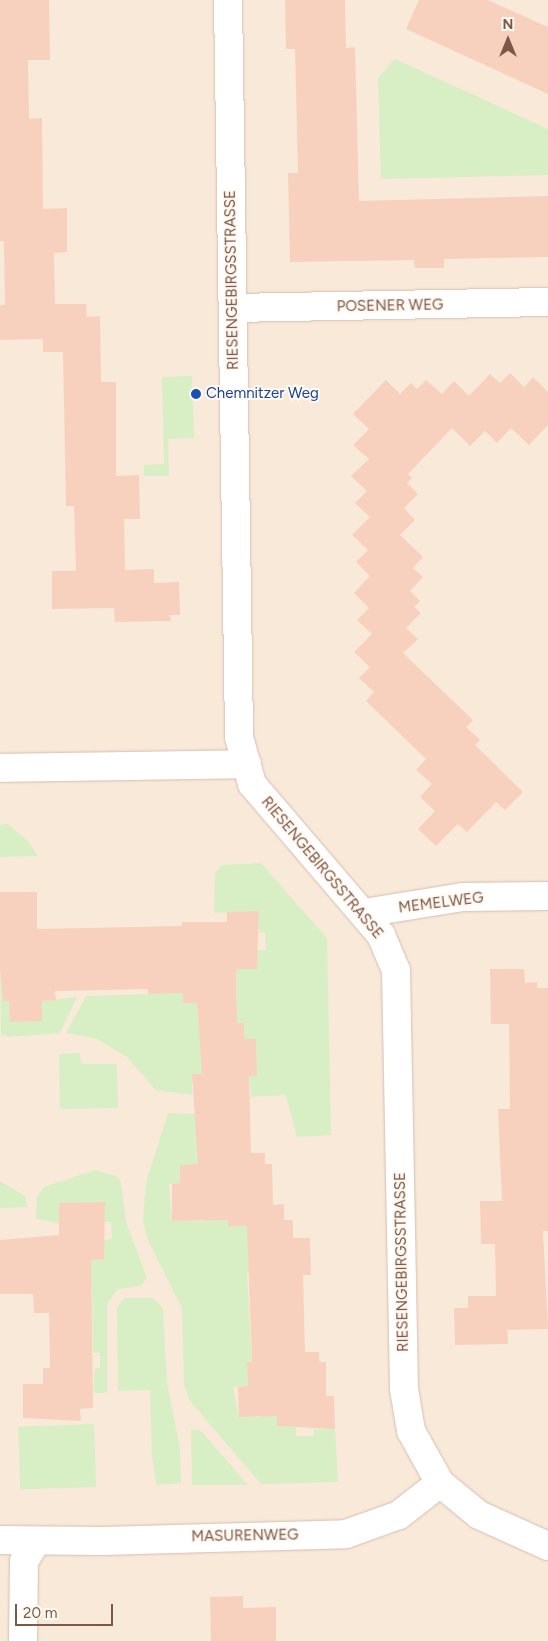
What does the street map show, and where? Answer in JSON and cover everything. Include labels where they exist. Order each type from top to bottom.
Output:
[{"type":"street","name":"RIESENGEBIRGSSTRASSE","points":[[228,0],[238,718],[247,764],[252,784],[266,804],[364,913],[390,950],[396,970],[404,1389],[411,1431],[440,1482],[479,1514],[548,1546]]},
{"type":"street","name":"POSENER WEG","points":[[232,308],[548,302]]},
{"type":"street","points":[[0,768],[247,764]]},
{"type":"street","name":"MEMELWEG","points":[[364,913],[463,897],[548,896]]},
{"type":"street","name":"MASURENWEG","points":[[0,1540],[36,1542],[346,1534],[399,1515],[440,1482]]},
{"type":"street","points":[[23,1641],[24,1561],[36,1542]]},
{"type":"shaded area","points":[[0,0],[548,0],[548,1641],[0,1641]]},
{"type":"green space","points":[[395,59],[548,129],[548,175],[381,179],[378,78]]},
{"type":"green space","points":[[192,376],[194,438],[168,439],[169,476],[144,476],[144,465],[164,464],[162,377]]},
{"type":"green space","points":[[8,824],[29,842],[38,856],[0,857],[0,825]]},
{"type":"green space","points":[[261,863],[327,938],[331,1135],[297,1137],[286,1095],[251,1097],[249,1076],[257,1075],[256,1040],[244,1039],[244,1023],[231,1023],[237,1003],[236,969],[257,950],[266,950],[265,933],[259,932],[258,911],[214,913],[215,873],[222,865]]},
{"type":"green space","points":[[0,968],[3,1001],[9,1001],[10,1022],[42,1021],[42,1001],[77,997],[60,1033],[9,1037],[1,1034]]},
{"type":"green space","points":[[183,993],[183,1003],[197,1003],[198,1023],[204,1024],[202,1074],[192,1074],[192,1095],[156,1090],[127,1057],[97,1039],[66,1033],[86,996]]},
{"type":"green space","points":[[80,1053],[81,1064],[117,1064],[118,1108],[60,1109],[59,1054]]},
{"type":"green space","points":[[168,1113],[197,1114],[205,1164],[180,1165],[180,1183],[169,1184],[172,1221],[205,1221],[205,1200],[227,1200],[228,1225],[247,1226],[257,1272],[247,1272],[252,1363],[247,1363],[248,1386],[233,1387],[239,1417],[260,1417],[261,1409],[277,1409],[277,1426],[296,1425],[296,1436],[314,1436],[314,1429],[335,1429],[338,1482],[261,1484],[190,1401],[184,1384],[182,1308],[148,1240],[143,1220],[146,1183]]},
{"type":"green space","points":[[95,1170],[116,1176],[121,1182],[126,1222],[147,1278],[141,1286],[118,1289],[107,1304],[107,1393],[93,1393],[95,1368],[100,1368],[100,1353],[93,1353],[92,1288],[72,1289],[71,1260],[104,1259],[103,1240],[112,1239],[111,1222],[105,1222],[105,1202],[59,1203],[59,1223],[36,1219],[37,1197],[44,1187]]},
{"type":"green space","points":[[0,1181],[25,1196],[27,1207],[0,1208]]},
{"type":"green space","points":[[124,1298],[153,1298],[163,1308],[167,1384],[180,1448],[181,1483],[157,1485],[152,1458],[150,1390],[118,1391],[117,1308]]},
{"type":"green space","points":[[94,1424],[96,1487],[20,1490],[18,1427]]},
{"type":"green space","points":[[191,1429],[201,1431],[248,1485],[192,1485]]},
{"type":"building","points":[[0,0],[49,0],[50,60],[28,60],[29,119],[42,118],[43,209],[67,208],[67,252],[54,253],[55,304],[86,304],[87,317],[100,316],[101,382],[116,382],[116,476],[139,475],[140,519],[124,519],[125,570],[154,569],[154,583],[179,582],[180,615],[170,615],[171,621],[115,622],[114,608],[52,609],[52,571],[76,571],[74,506],[66,506],[63,352],[43,352],[43,339],[0,340],[0,305],[5,305],[4,241],[0,241]]},
{"type":"building","points":[[285,0],[345,0],[346,48],[355,47],[359,201],[548,196],[548,257],[444,259],[444,268],[415,268],[414,260],[290,262],[288,173],[298,173],[295,49],[286,49]]},
{"type":"building","points":[[419,0],[488,0],[548,27],[548,94],[406,29]]},
{"type":"building","points":[[510,373],[524,387],[533,377],[548,392],[548,425],[529,445],[511,428],[497,443],[485,431],[470,446],[452,428],[408,474],[412,478],[407,483],[418,494],[404,508],[415,520],[400,535],[423,557],[413,568],[423,577],[410,591],[420,601],[414,607],[421,613],[406,628],[418,639],[403,653],[473,720],[466,727],[480,740],[475,745],[523,792],[505,810],[496,802],[467,832],[458,824],[436,846],[418,829],[435,811],[420,797],[432,784],[416,770],[426,759],[366,701],[374,692],[359,678],[370,667],[354,652],[372,634],[357,620],[369,608],[354,593],[370,576],[356,562],[368,550],[352,535],[370,517],[355,503],[367,491],[351,476],[369,459],[353,445],[369,429],[353,414],[386,380],[400,394],[411,383],[417,389],[426,380],[442,394],[454,381],[469,396],[490,374],[500,383]]},
{"type":"building","points":[[0,892],[37,892],[37,929],[182,926],[182,922],[227,922],[227,912],[259,911],[257,969],[236,969],[237,1023],[244,1023],[244,1039],[256,1039],[257,1076],[249,1076],[251,1153],[265,1153],[265,1164],[272,1164],[273,1205],[284,1204],[284,1220],[293,1220],[293,1238],[310,1238],[311,1275],[303,1275],[305,1352],[319,1352],[319,1362],[326,1362],[326,1396],[334,1396],[335,1429],[277,1426],[277,1416],[239,1417],[238,1387],[248,1386],[247,1362],[252,1362],[247,1226],[228,1226],[228,1220],[172,1221],[172,1184],[180,1183],[180,1165],[198,1164],[192,1074],[202,1074],[197,1003],[183,1003],[183,993],[148,994],[148,989],[55,991],[56,1000],[42,1001],[42,1021],[10,1022],[9,1001],[3,1001],[0,968]]},
{"type":"building","points":[[490,969],[524,969],[525,983],[537,982],[537,988],[548,988],[548,1231],[543,1231],[548,1329],[507,1330],[508,1344],[455,1345],[454,1308],[468,1308],[468,1296],[496,1296],[495,1244],[481,1244],[480,1201],[502,1201],[498,1109],[510,1109],[509,1024],[491,1024]]},
{"type":"building","points":[[105,1202],[104,1259],[91,1260],[93,1408],[80,1409],[81,1421],[23,1418],[23,1384],[43,1384],[43,1368],[50,1368],[49,1313],[34,1313],[33,1294],[0,1294],[0,1240],[59,1235],[59,1203]]},
{"type":"building","points":[[243,1596],[243,1608],[276,1607],[276,1641],[211,1641],[210,1597]]},
{"type":"place","name":"Chemnitzer Weg","points":[[196,394]]}]
